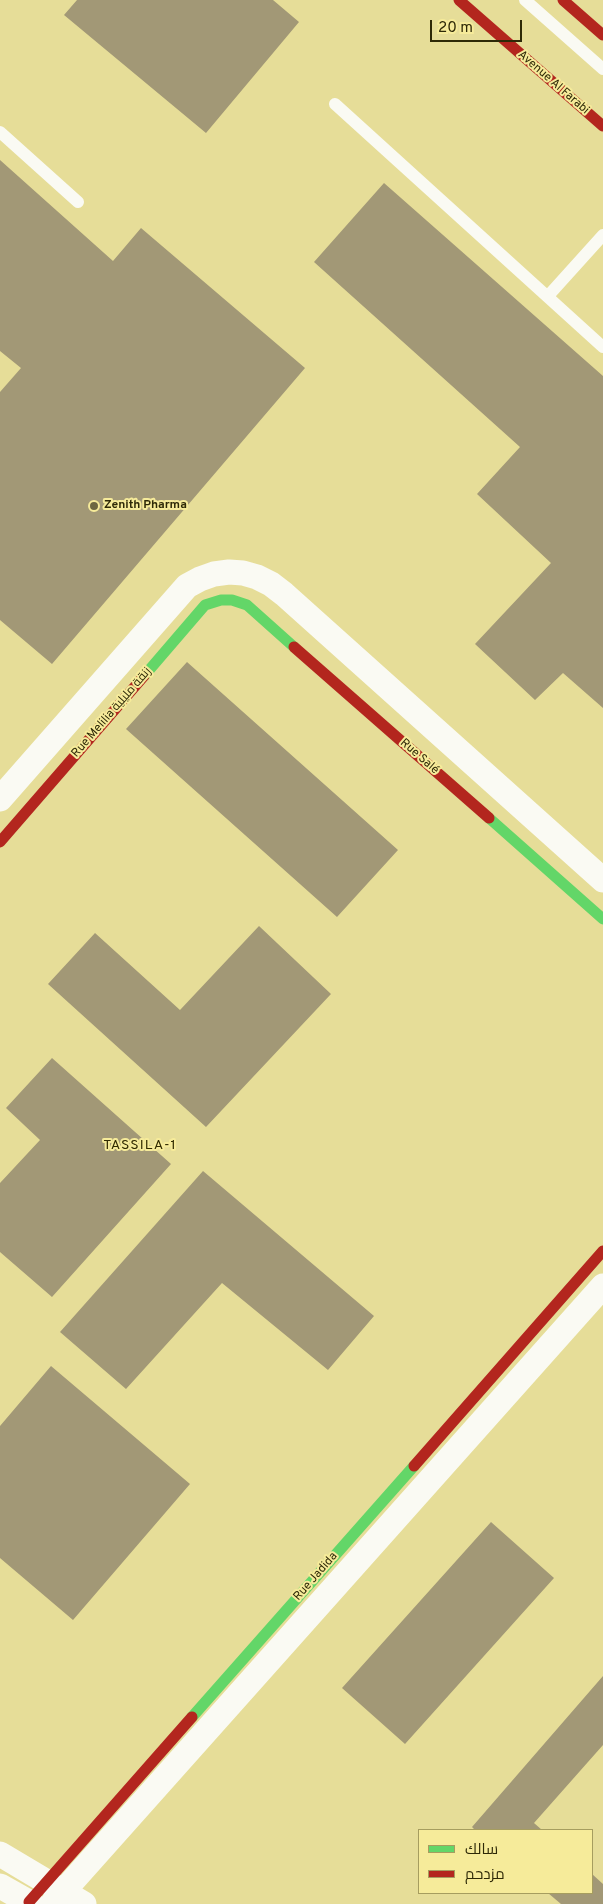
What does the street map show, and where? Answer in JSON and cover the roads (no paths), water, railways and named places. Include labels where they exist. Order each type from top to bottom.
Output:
[{"type":"street","name":"Avenue Al Farabi","points":[[458,0],[603,126]]},
{"type":"street","points":[[563,0],[603,35]]},
{"type":"street","points":[[228,572],[232,600]]},
{"type":"street","points":[[0,800],[187,586],[214,574],[228,572],[243,573],[271,584],[284,594],[603,880]]},
{"type":"street","name":"Rue Melilia زنقة مليلية","points":[[0,842],[205,605],[220,600],[232,600]]},
{"type":"street","name":"Rue Salé","points":[[232,600],[247,605],[603,919]]},
{"type":"street","name":"Rue Jadida","points":[[51,1898],[603,1251]]},
{"type":"street","name":"Rue Jadida","points":[[51,1898],[603,1286]]},
{"type":"street","points":[[0,1854],[51,1898]]},
{"type":"street","points":[[0,1886],[51,1898]]},
{"type":"lane","points":[[525,0],[603,69]]},
{"type":"lane","points":[[536,0],[603,61]]},
{"type":"lane","points":[[335,104],[603,347]]},
{"type":"lane","points":[[0,132],[78,202]]},
{"type":"lane","points":[[548,296],[603,235]]},
{"type":"place","name":"Zenith Pharma","points":[[94,506]]},
{"type":"district","name":"TASSILA-1","points":[[140,1146]]}]
